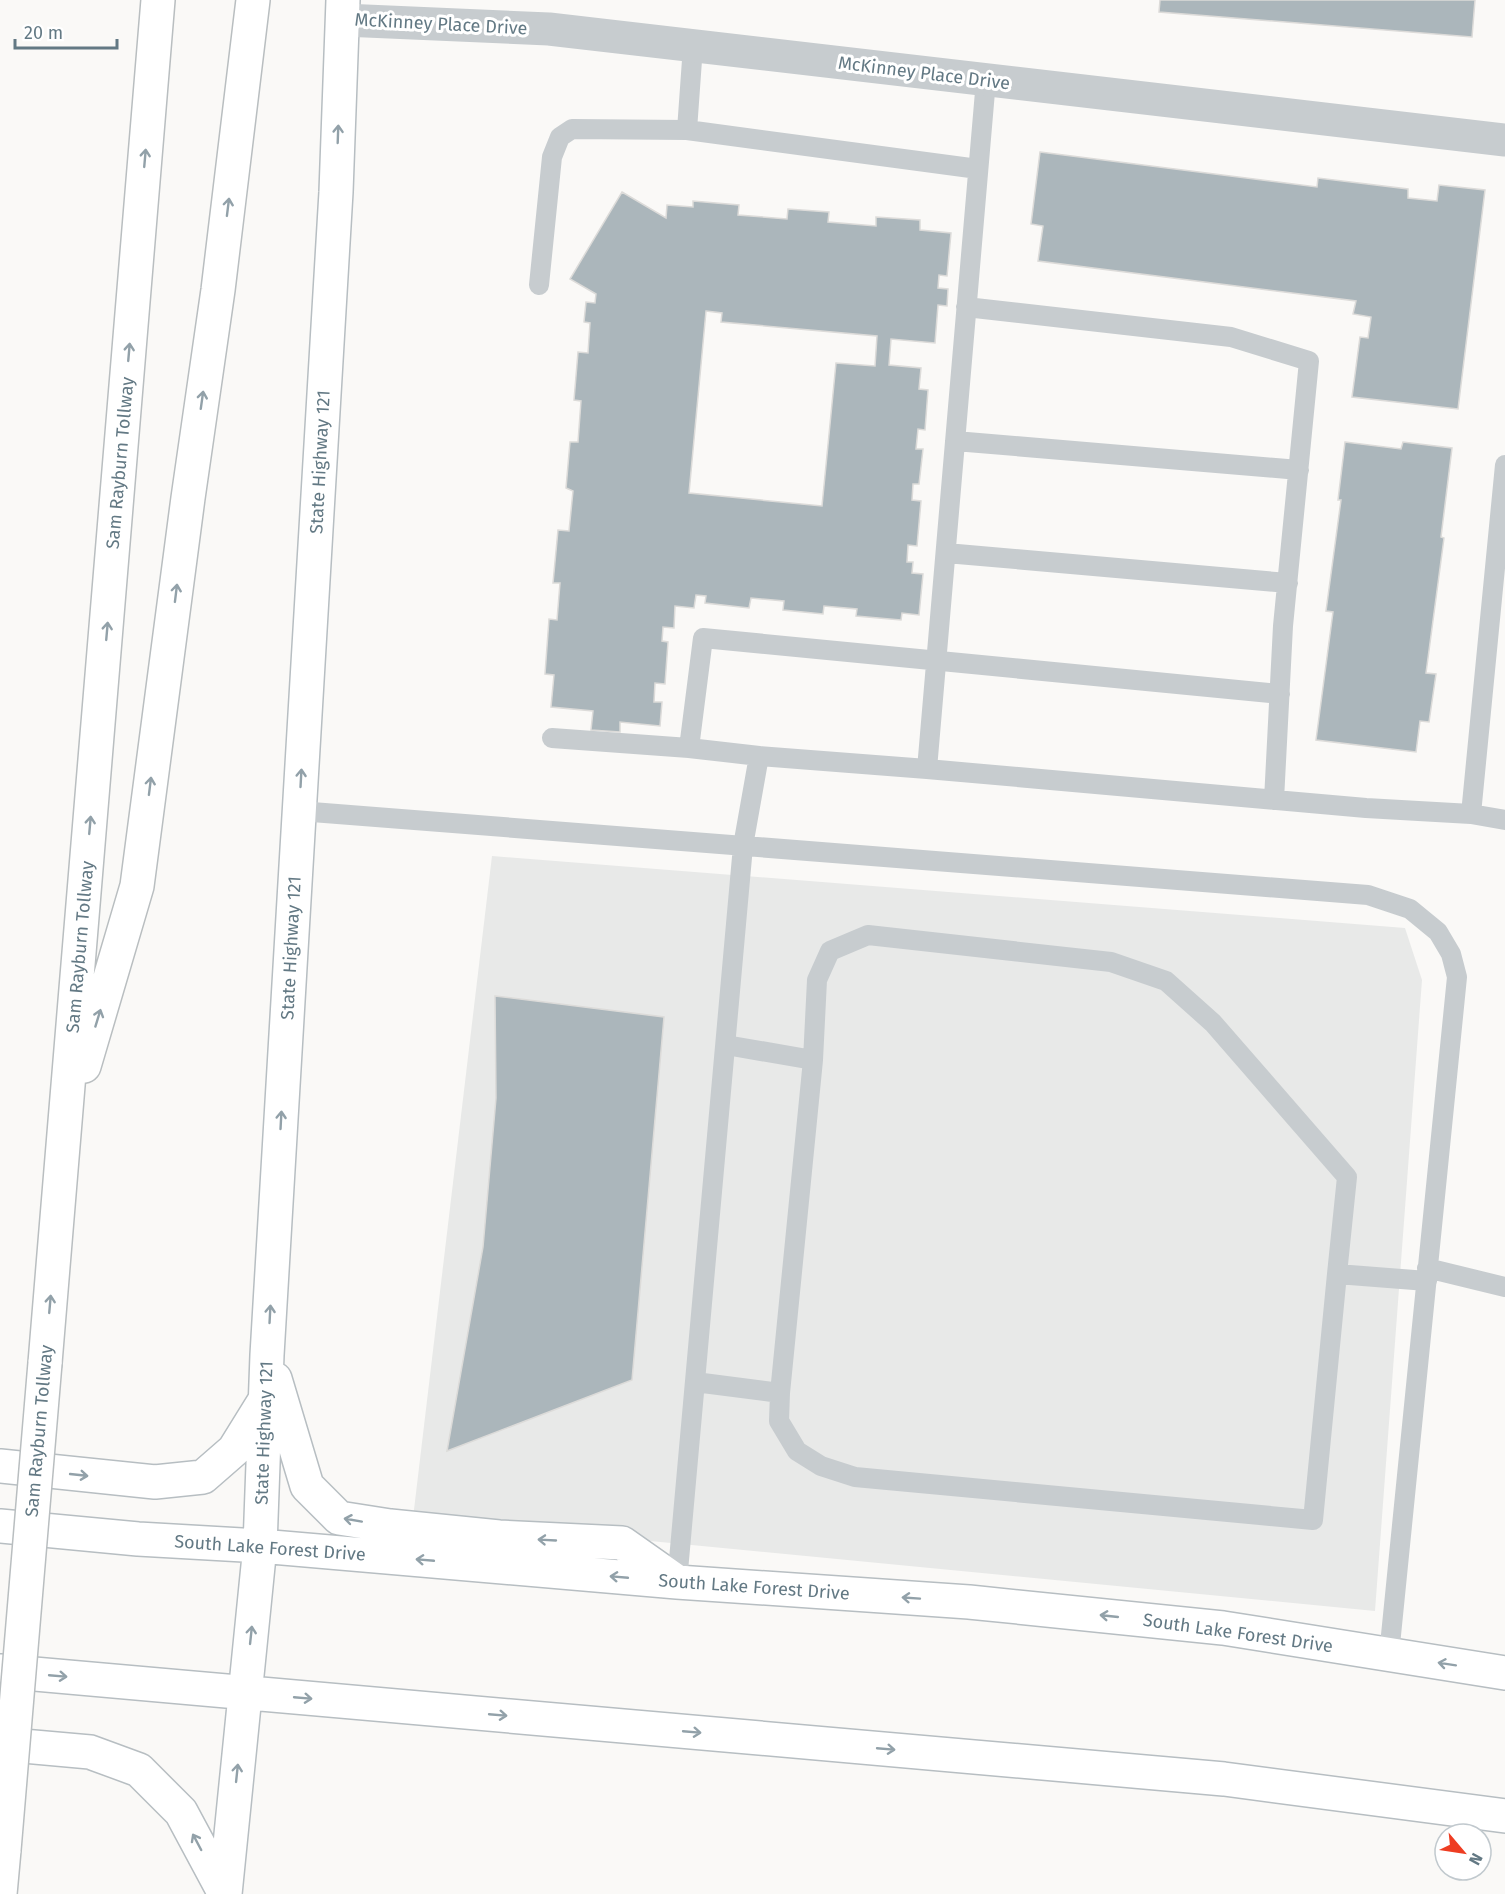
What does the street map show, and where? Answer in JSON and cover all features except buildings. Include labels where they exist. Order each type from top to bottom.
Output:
[{"type":"main road","name":"Sam Rayburn Tollway","points":[[0,1894],[158,0]]},
{"type":"main road","points":[[64,1134],[137,886],[218,290],[253,0]]},
{"type":"main road","name":"State Highway 121","points":[[225,1894],[260,1546],[267,1355],[336,192],[343,10]]},
{"type":"main road","points":[[267,1355],[307,1486],[339,1518],[390,1526],[499,1537],[622,1543],[677,1582]]},
{"type":"main road","points":[[0,1466],[155,1482],[203,1477],[234,1450],[265,1400]]},
{"type":"main road","name":"South Lake Forest Drive","points":[[0,1526],[677,1582],[969,1602],[1223,1628],[1505,1673]]},
{"type":"main road","points":[[0,1671],[1224,1779],[1505,1816]]},
{"type":"main road","points":[[0,1744],[90,1752],[139,1770],[181,1812],[225,1894]]},
{"type":"street","name":"McKinney Place Drive","points":[[343,10],[549,29],[1505,140]]},
{"type":"lane","points":[[687,130],[693,46]]},
{"type":"lane","points":[[927,769],[986,80]]},
{"type":"lane","points":[[538,285],[552,157],[560,137],[572,129],[687,130],[978,169]]},
{"type":"lane","points":[[966,308],[1232,337],[1309,361],[1288,583],[1274,800]]},
{"type":"lane","points":[[955,441],[1299,470]]},
{"type":"lane","points":[[1471,814],[1505,465]]},
{"type":"lane","points":[[946,553],[1288,583]]},
{"type":"lane","points":[[689,748],[703,638],[1280,694]]},
{"type":"lane","points":[[552,738],[1274,800],[1471,814],[1505,820]]},
{"type":"lane","points":[[677,1582],[744,846],[759,756]]},
{"type":"lane","points":[[299,811],[1368,895],[1410,909],[1438,932],[1451,954],[1457,977],[1389,1654]]},
{"type":"lane","points":[[868,935],[1111,962],[1166,981],[1213,1023],[1347,1177],[1313,1520],[855,1477],[820,1466],[797,1451],[779,1421],[780,1393],[813,1060],[817,980],[830,951],[868,935]]},
{"type":"lane","points":[[726,1045],[813,1060]]},
{"type":"lane","points":[[1337,1274],[1427,1275],[1505,1287]]},
{"type":"lane","points":[[695,1382],[780,1393]]},
{"type":"shaded area","points":[[492,856],[1405,928],[1422,980],[1375,1611],[413,1518]]}]
